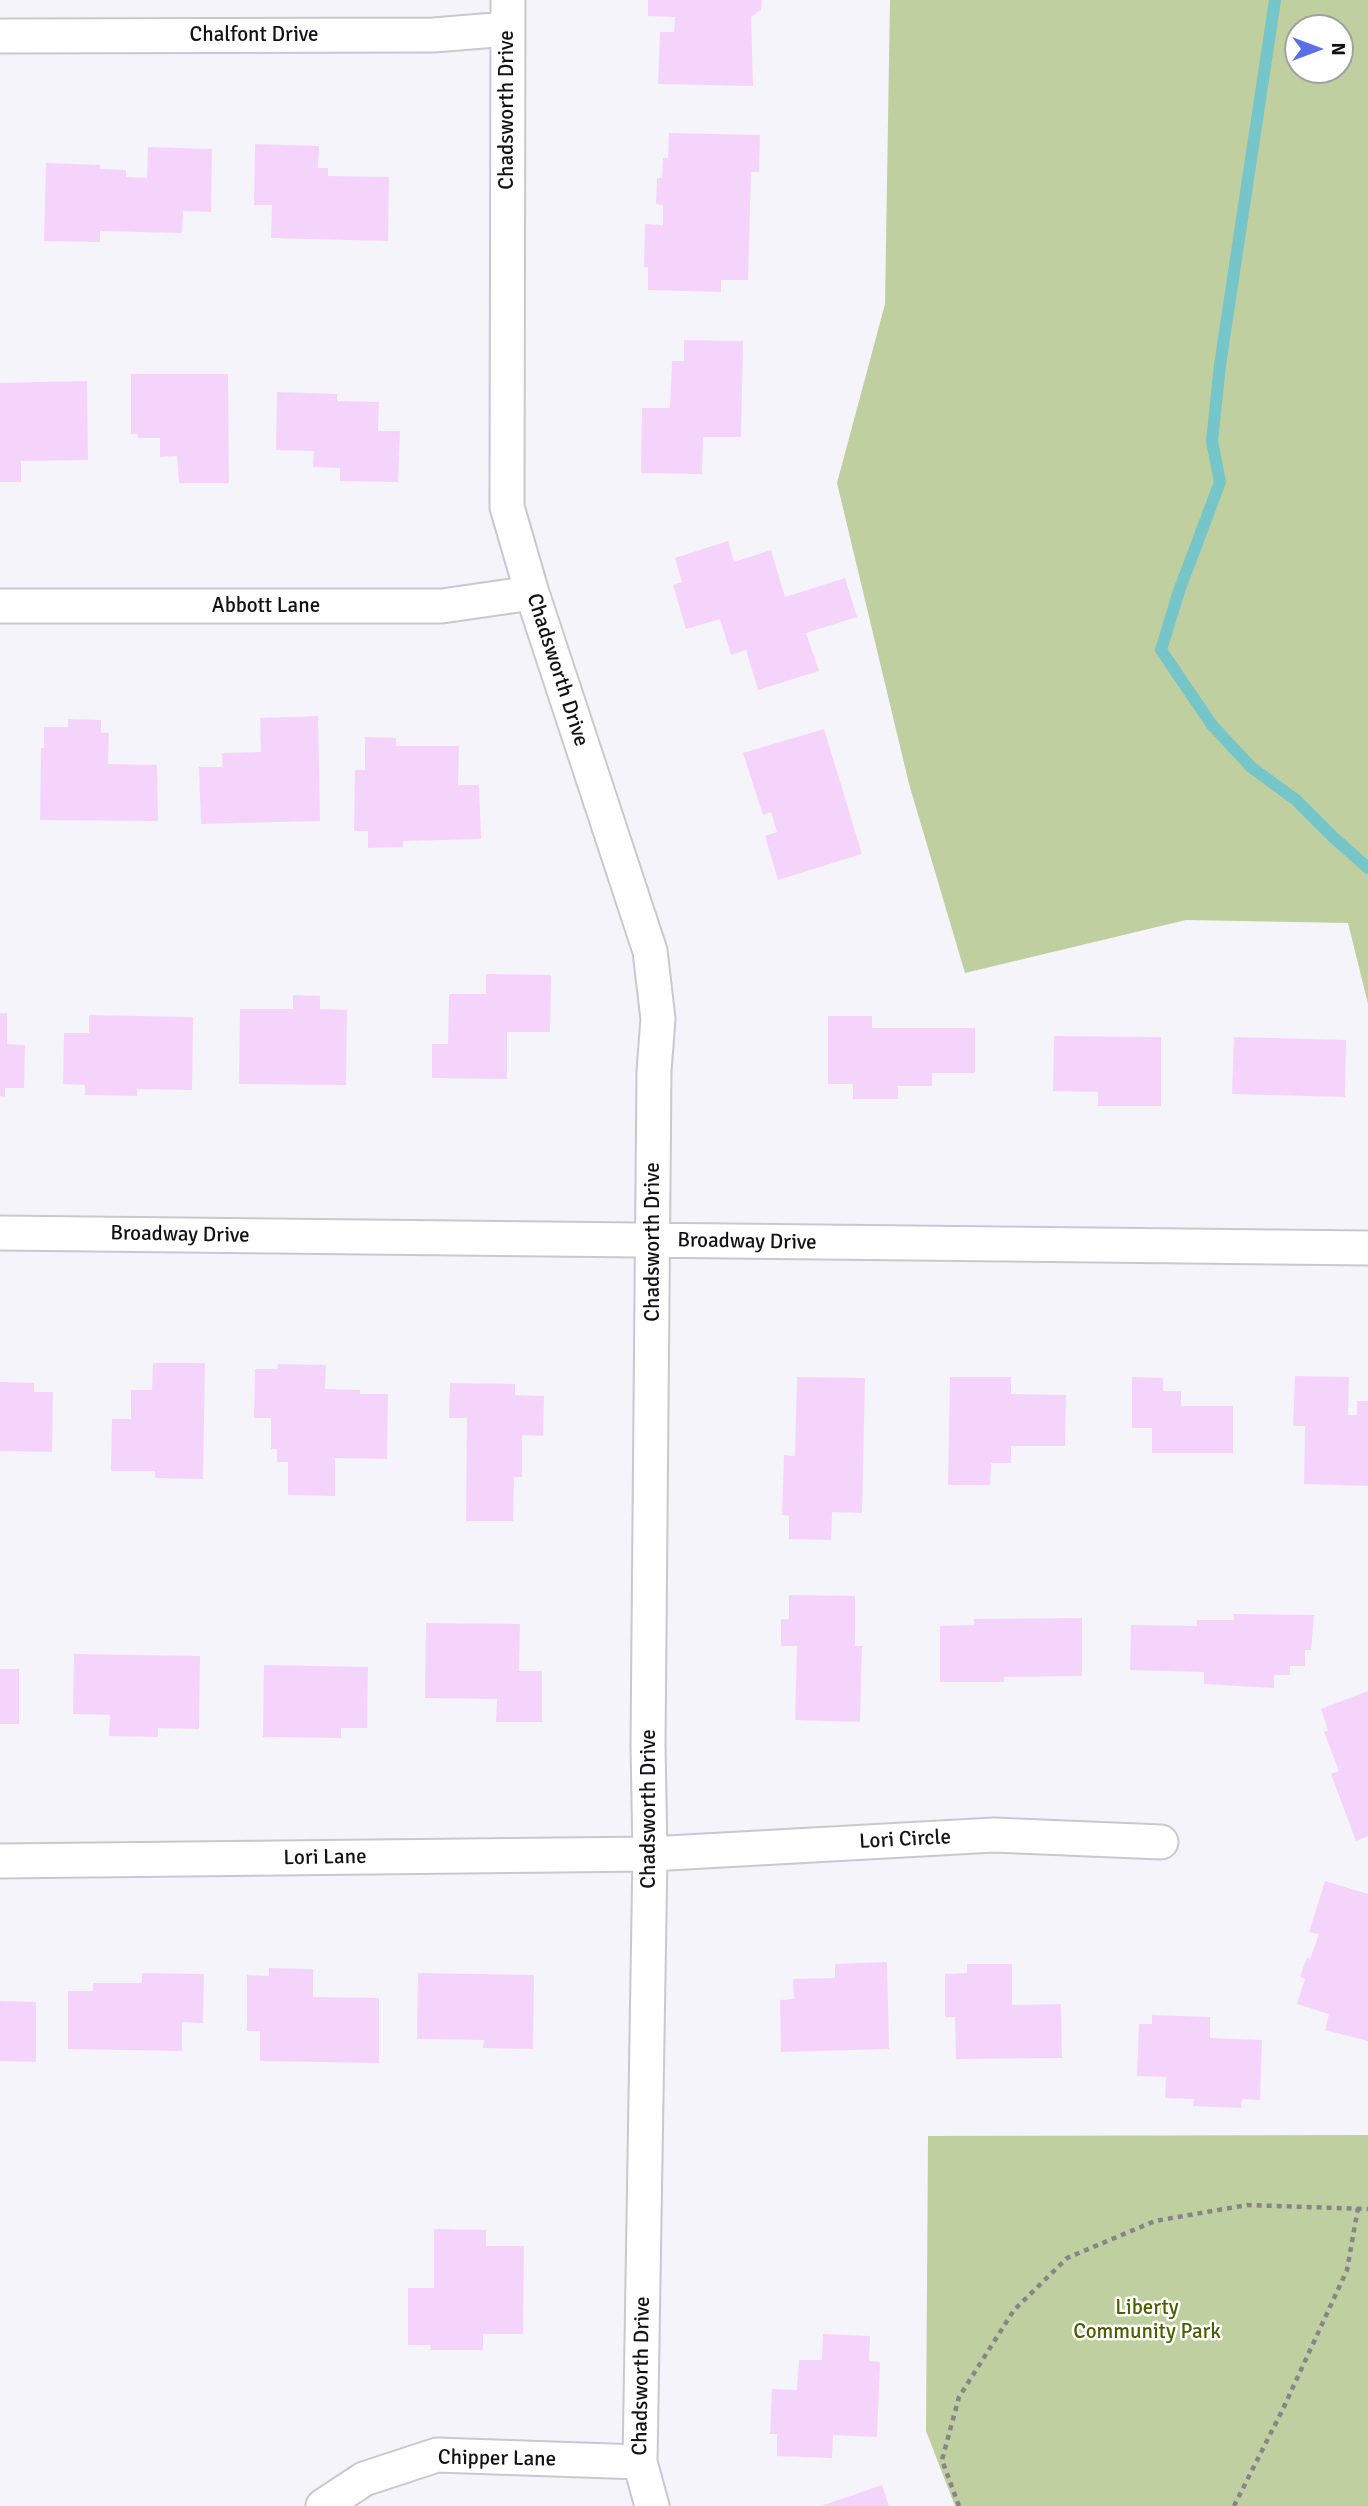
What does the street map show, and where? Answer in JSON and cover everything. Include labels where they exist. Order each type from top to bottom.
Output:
[{"type":"street","name":"Chalfont Drive","points":[[0,36],[434,35],[508,15]]},
{"type":"street","name":"Chadsworth Drive","points":[[508,15],[507,507],[532,593],[650,951],[658,1019],[654,1071],[650,1854],[640,2462],[652,2506]]},
{"type":"street","name":"Abbott Lane","points":[[0,607],[442,606],[532,593]]},
{"type":"street","name":"Broadway Drive","points":[[0,1233],[1368,1248]]},
{"type":"street","name":"Lori Circle","points":[[650,1854],[993,1835],[1161,1842]]},
{"type":"street","name":"Lori Lane","points":[[0,1861],[650,1854]]},
{"type":"street","name":"Chipper Lane","points":[[323,2506],[364,2479],[437,2455],[640,2462]]},
{"type":"path","points":[[959,2506],[942,2460],[959,2396],[1014,2310],[1066,2258],[1155,2221],[1247,2205],[1368,2209]]},
{"type":"path","points":[[1234,2506],[1347,2270],[1358,2208]]},
{"type":"green space","points":[[890,0],[1368,0],[1368,1004],[1348,923],[1186,920],[965,973],[909,784],[837,483],[885,304]]},
{"type":"green space","name":"Liberty Community Park","points":[[1368,2135],[1368,2506],[955,2506],[926,2431],[928,2136]]},
{"type":"building","points":[[648,0],[762,0],[761,10],[751,17],[753,86],[658,84],[660,32],[674,32],[675,17],[648,16]]},
{"type":"building","points":[[669,133],[760,135],[759,172],[751,172],[748,280],[721,280],[721,292],[648,290],[648,267],[644,267],[645,224],[663,225],[663,205],[656,204],[657,178],[662,178],[663,158],[668,158]]},
{"type":"building","points":[[255,144],[319,146],[318,168],[328,168],[328,176],[389,177],[388,241],[271,238],[272,205],[254,205]]},
{"type":"building","points":[[148,147],[212,149],[211,212],[183,211],[182,233],[100,231],[100,242],[44,241],[46,163],[100,165],[100,169],[126,170],[126,177],[147,178]]},
{"type":"building","points":[[684,340],[743,341],[741,437],[703,437],[702,474],[641,473],[642,408],[670,408],[672,361],[684,361]]},
{"type":"building","points":[[131,374],[228,374],[229,483],[179,483],[177,456],[160,457],[160,438],[138,438],[138,434],[131,434]]},
{"type":"building","points":[[87,381],[88,460],[21,461],[21,482],[0,482],[0,383]]},
{"type":"building","points":[[277,392],[337,394],[337,401],[379,402],[378,431],[400,431],[398,482],[340,481],[340,468],[313,467],[314,451],[276,450]]},
{"type":"building","points":[[728,541],[734,562],[771,550],[785,597],[845,578],[857,617],[806,633],[819,671],[758,690],[746,650],[731,655],[720,619],[686,629],[673,585],[682,582],[675,558]]},
{"type":"building","points":[[318,716],[320,821],[201,824],[199,767],[223,767],[222,753],[261,752],[260,718]]},
{"type":"building","points":[[68,719],[101,720],[101,733],[109,733],[108,764],[157,765],[158,821],[40,820],[44,727],[68,727]]},
{"type":"building","points":[[824,729],[862,854],[778,880],[765,836],[777,832],[771,812],[763,815],[743,753]]},
{"type":"building","points":[[365,737],[396,738],[396,746],[459,746],[458,785],[479,785],[481,839],[403,841],[403,847],[368,848],[368,831],[354,831],[355,770],[365,770]]},
{"type":"building","points":[[486,974],[551,975],[550,1032],[507,1032],[507,1079],[432,1078],[432,1044],[448,1044],[449,994],[486,994]]},
{"type":"building","points":[[293,995],[320,996],[320,1009],[347,1010],[346,1085],[239,1084],[240,1009],[293,1009]]},
{"type":"building","points":[[0,1013],[7,1013],[7,1044],[25,1045],[24,1088],[5,1088],[5,1097],[0,1096]]},
{"type":"building","points":[[89,1015],[193,1017],[192,1090],[137,1089],[137,1096],[85,1095],[85,1085],[63,1084],[64,1033],[89,1033]]},
{"type":"building","points":[[828,1016],[872,1016],[872,1028],[975,1028],[975,1073],[932,1073],[932,1086],[898,1086],[898,1099],[853,1099],[853,1084],[828,1084]]},
{"type":"building","points":[[1054,1036],[1161,1037],[1161,1106],[1098,1106],[1098,1092],[1053,1091]]},
{"type":"building","points":[[1234,1037],[1346,1040],[1345,1097],[1232,1094]]},
{"type":"building","points":[[153,1363],[205,1363],[203,1479],[155,1478],[155,1471],[111,1471],[112,1419],[131,1419],[131,1390],[152,1390]]},
{"type":"building","points":[[278,1364],[326,1365],[325,1389],[360,1390],[360,1394],[388,1394],[387,1459],[335,1458],[335,1496],[288,1495],[288,1462],[277,1462],[277,1449],[271,1449],[271,1418],[254,1418],[255,1369],[277,1369]]},
{"type":"building","points":[[1295,1376],[1349,1377],[1348,1415],[1357,1415],[1357,1401],[1368,1401],[1368,1486],[1304,1484],[1305,1426],[1293,1426]]},
{"type":"building","points":[[797,1377],[865,1378],[862,1513],[832,1512],[831,1540],[789,1539],[789,1516],[782,1515],[784,1455],[795,1456]]},
{"type":"building","points":[[950,1377],[1011,1377],[1011,1394],[1066,1395],[1065,1446],[1011,1446],[1011,1463],[991,1463],[990,1485],[948,1485]]},
{"type":"building","points":[[1132,1377],[1163,1378],[1163,1391],[1181,1391],[1181,1406],[1233,1406],[1233,1453],[1152,1453],[1152,1428],[1132,1428]]},
{"type":"building","points":[[0,1382],[34,1383],[34,1392],[53,1392],[52,1452],[0,1451]]},
{"type":"building","points":[[450,1383],[515,1384],[515,1395],[544,1396],[543,1436],[522,1435],[522,1477],[514,1477],[513,1521],[466,1521],[467,1418],[449,1418]]},
{"type":"building","points":[[789,1595],[855,1596],[855,1646],[862,1646],[860,1722],[795,1720],[797,1646],[781,1646],[781,1619],[789,1619]]},
{"type":"building","points":[[1234,1614],[1314,1615],[1311,1650],[1305,1650],[1305,1666],[1290,1666],[1290,1675],[1274,1675],[1274,1688],[1204,1684],[1204,1672],[1130,1670],[1131,1625],[1197,1626],[1197,1620],[1234,1620]]},
{"type":"building","points":[[1082,1618],[1082,1676],[1004,1677],[1004,1682],[940,1682],[940,1626],[974,1625],[974,1619]]},
{"type":"building","points":[[426,1623],[520,1624],[519,1671],[542,1671],[542,1722],[496,1722],[497,1699],[425,1698]]},
{"type":"building","points":[[74,1654],[200,1656],[199,1729],[158,1728],[158,1737],[109,1736],[110,1715],[73,1714]]},
{"type":"building","points":[[264,1665],[368,1667],[367,1728],[341,1728],[341,1738],[263,1737]]},
{"type":"building","points":[[0,1669],[19,1669],[19,1724],[0,1724]]},
{"type":"building","points":[[1368,1691],[1368,1836],[1356,1841],[1331,1774],[1339,1771],[1324,1732],[1328,1730],[1321,1709]]},
{"type":"building","points":[[1325,1881],[1368,1894],[1368,2041],[1325,2030],[1329,2014],[1297,2004],[1305,1979],[1300,1977],[1319,1934],[1309,1932]]},
{"type":"building","points":[[887,1962],[889,2049],[781,2052],[780,2000],[794,1999],[793,1979],[835,1978],[835,1964]]},
{"type":"building","points":[[967,1964],[1012,1964],[1012,2005],[1061,2004],[1062,2058],[956,2059],[955,2017],[945,2017],[945,1974],[967,1973]]},
{"type":"building","points":[[269,1968],[313,1969],[313,1997],[379,1998],[379,2063],[260,2061],[260,2031],[247,2031],[247,1975],[269,1976]]},
{"type":"building","points":[[142,1973],[204,1974],[203,2023],[182,2022],[182,2051],[68,2049],[68,1991],[93,1991],[93,1983],[142,1983]]},
{"type":"building","points":[[418,1973],[534,1975],[533,2049],[483,2048],[484,2040],[417,2039]]},
{"type":"building","points":[[0,2001],[36,2002],[36,2062],[0,2061]]},
{"type":"building","points":[[1152,2015],[1210,2017],[1210,2038],[1262,2040],[1260,2100],[1242,2099],[1241,2108],[1193,2106],[1194,2099],[1165,2098],[1166,2077],[1137,2076],[1139,2024],[1152,2024]]},
{"type":"building","points":[[434,2229],[486,2230],[486,2246],[524,2246],[523,2334],[483,2334],[483,2350],[430,2350],[431,2345],[408,2345],[408,2288],[434,2288]]},
{"type":"building","points":[[823,2334],[870,2336],[869,2361],[880,2362],[877,2437],[833,2435],[832,2458],[777,2456],[777,2434],[770,2434],[772,2389],[797,2390],[799,2360],[822,2360]]},
{"type":"building","points":[[882,2485],[889,2506],[821,2506]]},
{"type":"waterway","points":[[1275,0],[1220,365],[1212,441],[1220,482],[1179,591],[1161,650],[1212,725],[1251,767],[1296,800],[1368,868]]}]
